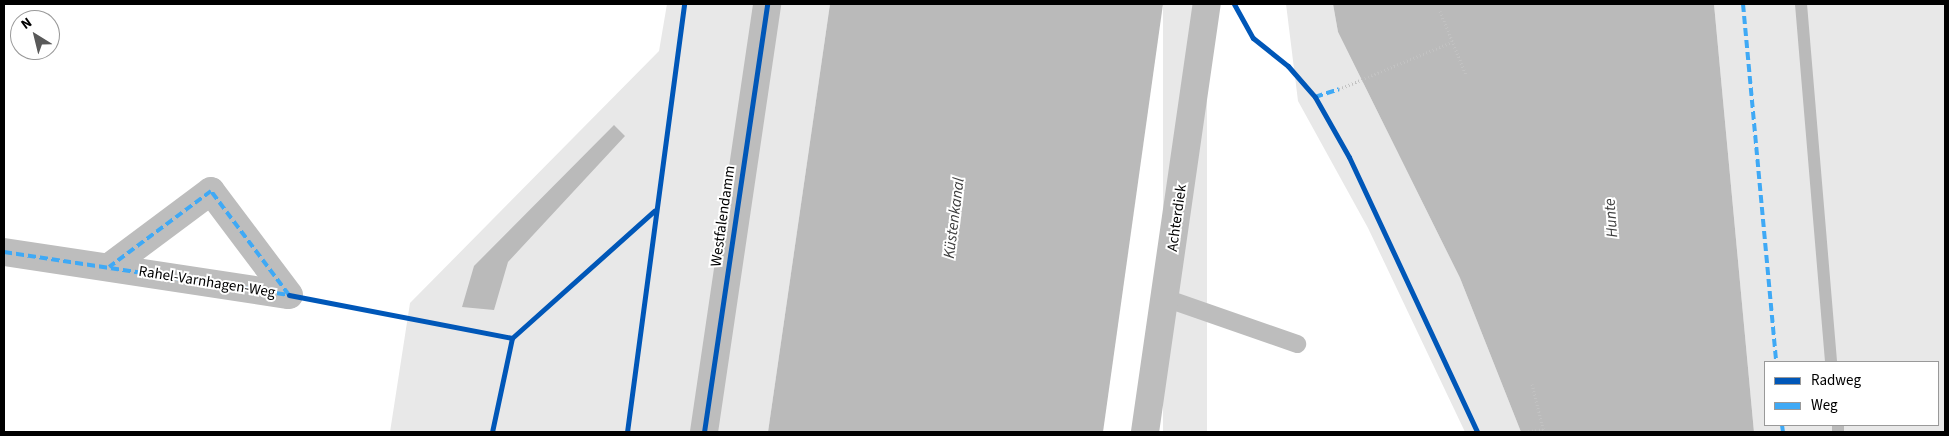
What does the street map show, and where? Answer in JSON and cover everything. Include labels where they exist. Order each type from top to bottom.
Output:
[{"type":"street","name":"Westfalendamm","points":[[704,432],[767,4]]},
{"type":"street","name":"Achterdiek","points":[[1145,432],[1207,4]]},
{"type":"street","name":"Rahel-Varnhagen-Weg","points":[[4,252],[289,294],[211,191],[109,267]]},
{"type":"lane","points":[[1165,298],[1297,344]]},
{"type":"path","points":[[1440,11],[1466,75]]},
{"type":"path","points":[[1338,89],[1452,42]]},
{"type":"path","points":[[1525,432],[1544,431],[1532,384]]},
{"type":"shaded area","points":[[667,4],[830,4],[768,432],[390,432],[410,303],[659,51]]},
{"type":"shaded area","points":[[1163,4],[1207,4],[1207,432],[1163,432]]},
{"type":"shaded area","points":[[1286,4],[1333,4],[1338,32],[1460,278],[1521,432],[1465,432],[1368,228],[1298,101]]},
{"type":"shaded area","points":[[1714,4],[1945,4],[1945,432],[1754,432]]},
{"type":"water","name":"Küstenkanal","points":[[830,4],[1163,4],[1103,432],[768,432]]},
{"type":"water","name":"Hunte","points":[[1333,4],[1714,4],[1754,432],[1521,432],[1460,278],[1338,32]]},
{"type":"water","points":[[614,125],[625,136],[508,262],[494,310],[462,307],[474,266]]},
{"type":"waterway","points":[[1801,4],[1831,361]]},
{"type":"waterway","points":[[1838,426],[1838,432]]},
{"type":"marked path","points":[[1743,4],[1776,361]]},
{"type":"marked path","points":[[1315,97],[1339,89]]},
{"type":"marked path","points":[[4,252],[289,295],[211,191],[109,267]]},
{"type":"marked path","points":[[1782,426],[1783,432]]},
{"type":"cycle path","points":[[627,432],[684,4]]},
{"type":"cycle path","points":[[704,432],[767,4]]},
{"type":"cycle path","points":[[1234,4],[1253,38],[1288,66],[1315,97],[1349,157],[1477,432]]},
{"type":"cycle path","points":[[492,432],[512,338],[654,211]]},
{"type":"cycle path","points":[[289,295],[512,338]]}]
